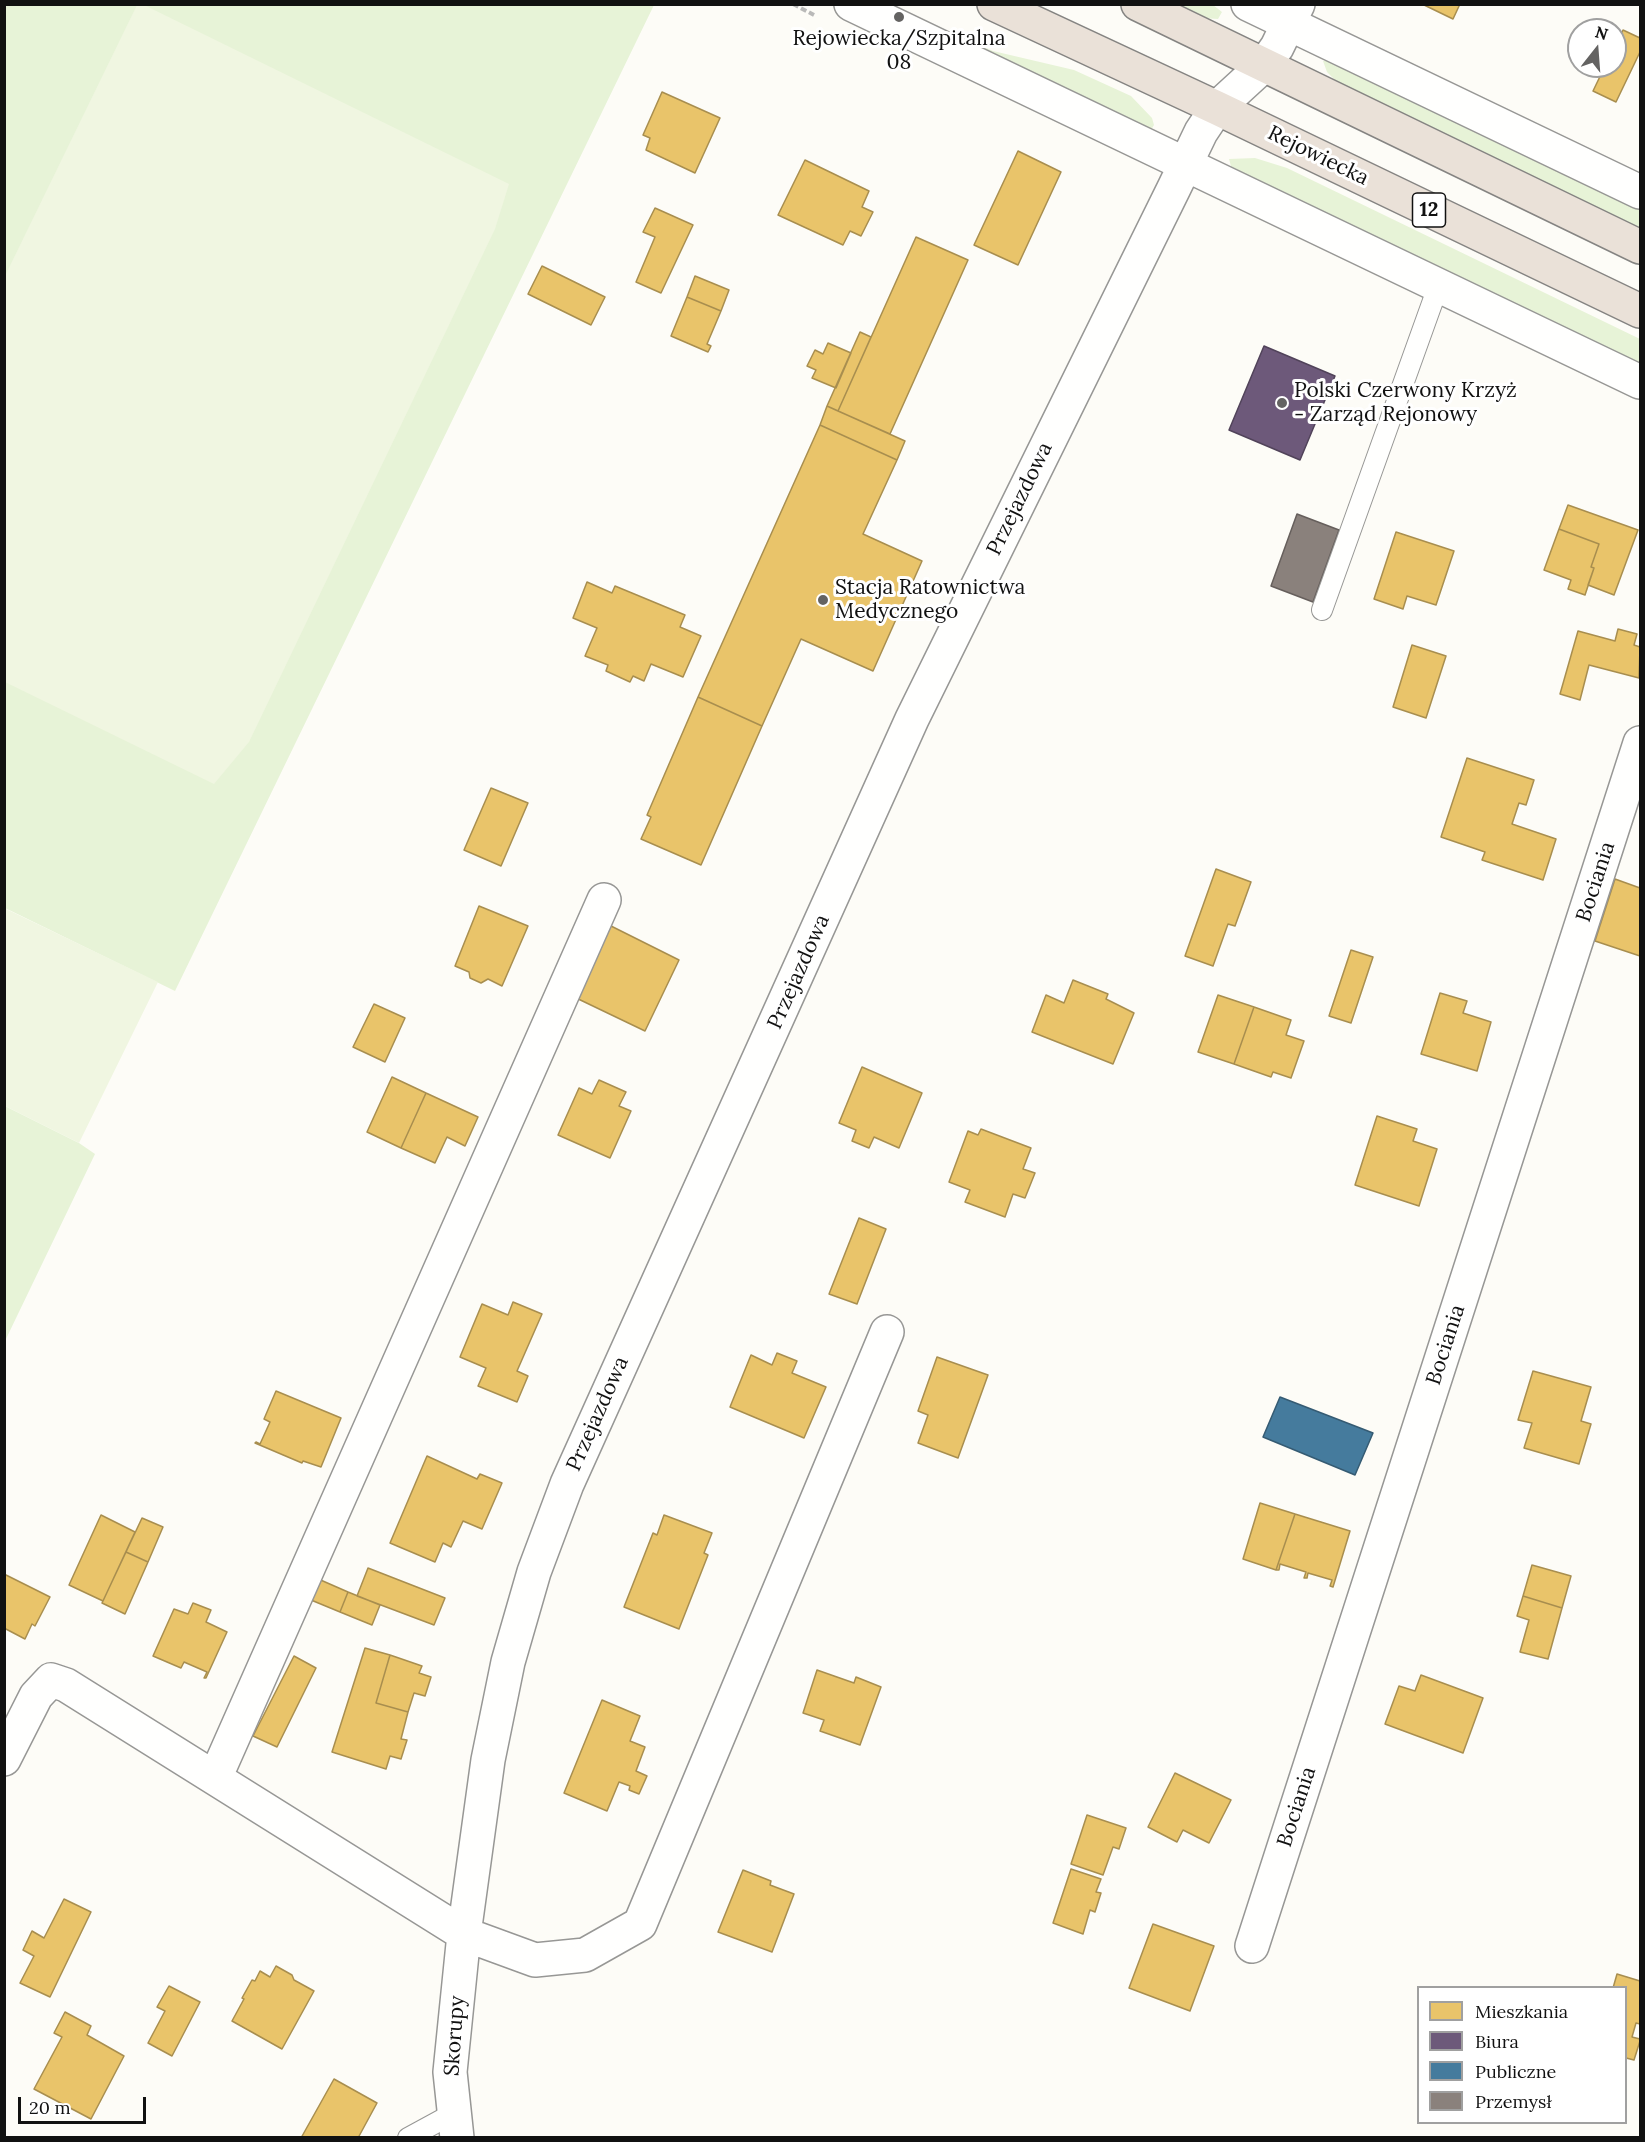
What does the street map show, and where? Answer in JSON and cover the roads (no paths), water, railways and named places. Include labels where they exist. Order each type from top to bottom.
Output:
[{"type":"highway","name":"Rejowiecka","points":[[994,4],[1641,311]]},
{"type":"highway","points":[[1138,4],[1641,247]]},
{"type":"street","points":[[851,4],[1641,382]]},
{"type":"street","points":[[1248,4],[1294,14],[1641,192]]},
{"type":"street","name":"Przejazdowa","points":[[464,1934],[488,1760],[508,1662],[534,1572],[567,1484],[912,719],[1201,132],[1217,108],[1265,64],[1277,47],[1294,14]]},
{"type":"street","name":"Bociania","points":[[1252,1946],[1641,743]]},
{"type":"street","points":[[215,1778],[604,900]]},
{"type":"street","points":[[4,1759],[36,1696],[51,1680],[66,1685],[464,1934],[535,1960],[585,1955],[640,1924],[887,1332]]},
{"type":"street","name":"Skorupy","points":[[456,2125],[450,2073],[464,1934]]},
{"type":"lane","points":[[1322,610],[1439,284]]},
{"type":"lane","points":[[408,2138],[456,2125]]},
{"type":"place","name":"Rejowiecka/Szpitalna 08","points":[[899,17]]},
{"type":"place","name":"Polski Czerwony Krzyż - Zarząd Rejonowy","points":[[1282,403]]},
{"type":"place","name":"Stacja Ratownictwa Medycznego","points":[[823,600]]}]
